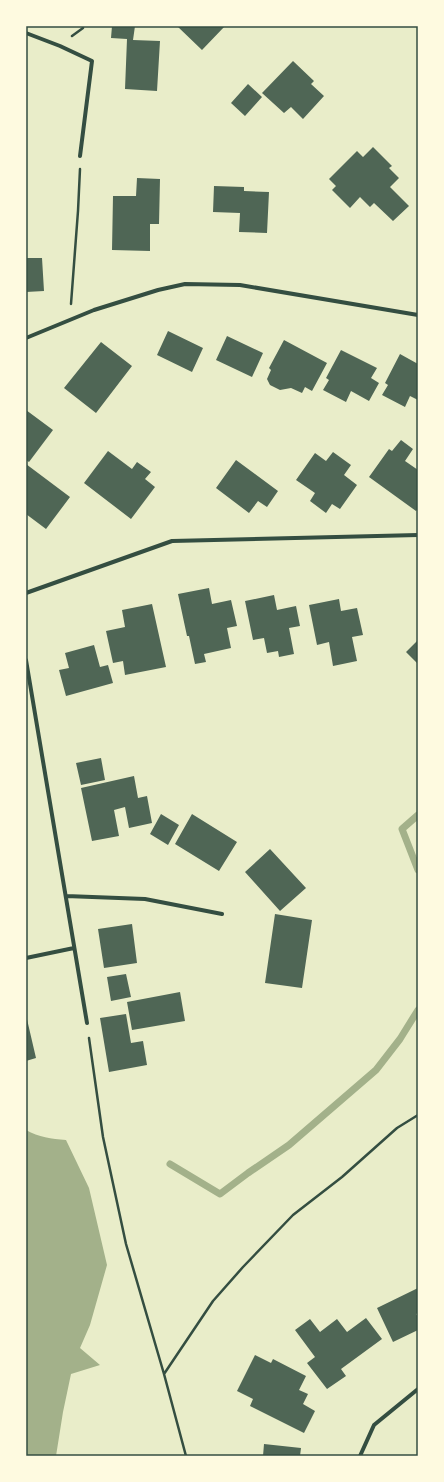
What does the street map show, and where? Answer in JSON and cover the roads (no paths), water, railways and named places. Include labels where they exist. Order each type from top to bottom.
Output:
[{"type":"street","points":[[26,33],[60,46],[92,61],[80,156]]},
{"type":"street","points":[[26,338],[94,310],[158,290],[185,284],[240,285],[418,315]]},
{"type":"street","points":[[26,593],[172,541],[418,535]]},
{"type":"street","points":[[26,660],[87,1023]]},
{"type":"street","points":[[66,896],[146,899],[222,914]]},
{"type":"street","points":[[26,958],[74,948]]},
{"type":"street","points":[[360,1456],[374,1426],[418,1389]]},
{"type":"waterway","points":[[418,815],[402,829],[418,870]]},
{"type":"waterway","points":[[170,1164],[220,1194],[289,1145],[376,1070],[400,1039],[418,1010]]}]
